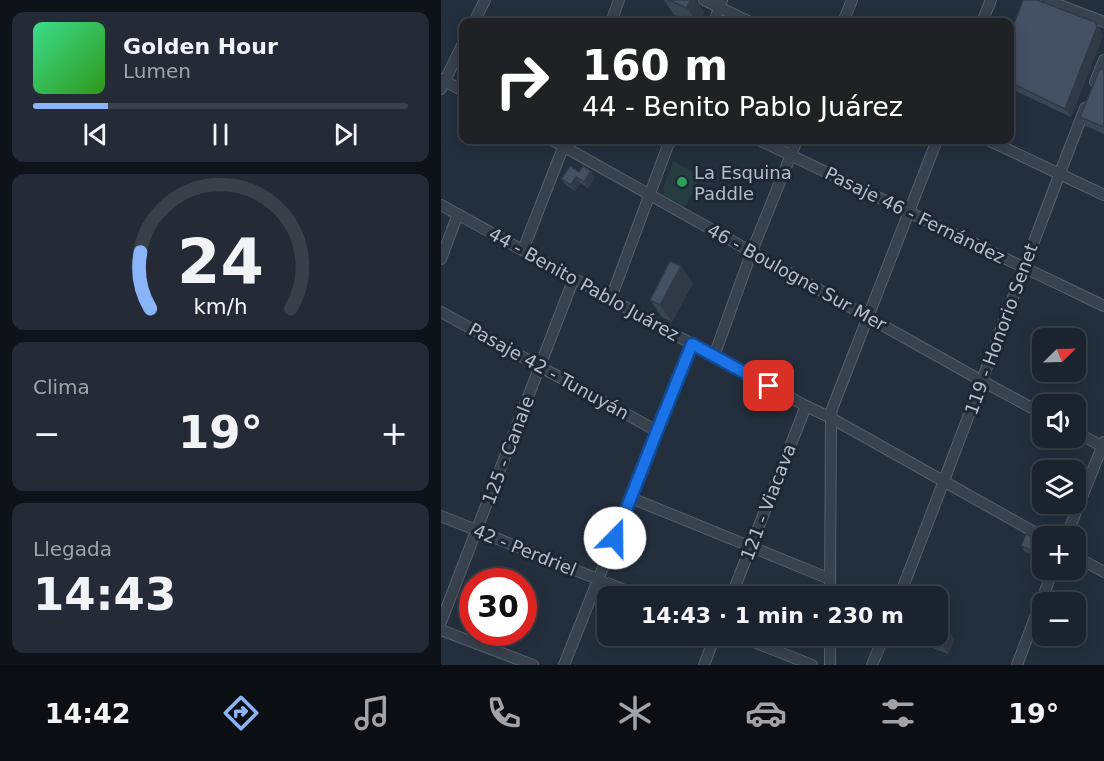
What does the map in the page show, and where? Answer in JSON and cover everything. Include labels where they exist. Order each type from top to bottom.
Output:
[{"type":"street","points":[[476,18],[485,0]]},
{"type":"street","points":[[612,18],[619,0]]},
{"type":"street","points":[[704,0],[721,4],[744,18]]},
{"type":"street","points":[[845,18],[852,0]]},
{"type":"street","points":[[984,18],[991,0]]},
{"type":"street","points":[[1046,0],[1104,22]]},
{"type":"street","points":[[716,18],[721,4]]},
{"type":"street","points":[[459,51],[442,83],[459,89]]},
{"type":"street","name":"119 - Honorio Senet","points":[[903,586],[1104,60]]},
{"type":"street","points":[[523,250],[565,144]]},
{"type":"street","name":"46 - Boulogne Sur Mer","points":[[567,144],[648,194],[1032,408]]},
{"type":"street","points":[[611,298],[668,144]]},
{"type":"street","name":"Pasaje 46 - Fernández","points":[[768,144],[1104,306]]},
{"type":"street","points":[[714,356],[752,251],[795,144]]},
{"type":"street","points":[[830,586],[832,409],[935,144]]},
{"type":"street","points":[[996,144],[1104,195]]},
{"type":"street","name":"44 - Benito Pablo Juárez","points":[[441,205],[1032,531]]},
{"type":"street","points":[[441,259],[458,214]]},
{"type":"street","name":"125 - Canale","points":[[441,621],[574,278]]},
{"type":"street","name":"Pasaje 42 - Tunuyán","points":[[441,312],[657,431]]},
{"type":"street","points":[[564,665],[692,344]]},
{"type":"street","name":"121 - Viacava","points":[[735,586],[806,406]]},
{"type":"street","points":[[1070,526],[1103,445],[1086,437]]},
{"type":"street","points":[[631,498],[830,579]]},
{"type":"street","name":"42 - Perdriel","points":[[441,516],[614,586]]},
{"type":"street","points":[[1086,561],[1104,572]]},
{"type":"street","points":[[1017,665],[1049,580]]},
{"type":"street","points":[[441,630],[533,665]]},
{"type":"street","points":[[704,665],[711,646]]},
{"type":"street","points":[[765,646],[813,665]]},
{"type":"street","points":[[830,646],[830,665]]},
{"type":"street","points":[[872,665],[879,646]]},
{"type":"green space","name":"La Esquina Paddle","points":[[673,161],[701,177],[685,207],[664,195],[663,188]]},
{"type":"building","points":[[668,0],[690,0],[687,8]]},
{"type":"building","points":[[1023,0],[1037,0],[1095,22],[1097,27],[1065,109],[1014,84],[1014,24]]},
{"type":"building","points":[[1100,68],[1104,70],[1104,127],[1080,117]]},
{"type":"building","points":[[570,166],[579,172],[583,166],[591,171],[584,182],[576,177],[571,185],[561,179]]},
{"type":"building","points":[[670,261],[681,266],[660,305],[650,300]]},
{"type":"building","points":[[1026,534],[1032,537],[1032,550],[1021,546]]},
{"type":"place","name":"La Esquina Paddle","points":[[682,182]]},
{"type":"route","points":[[615,538],[692,344],[769,386]]}]
